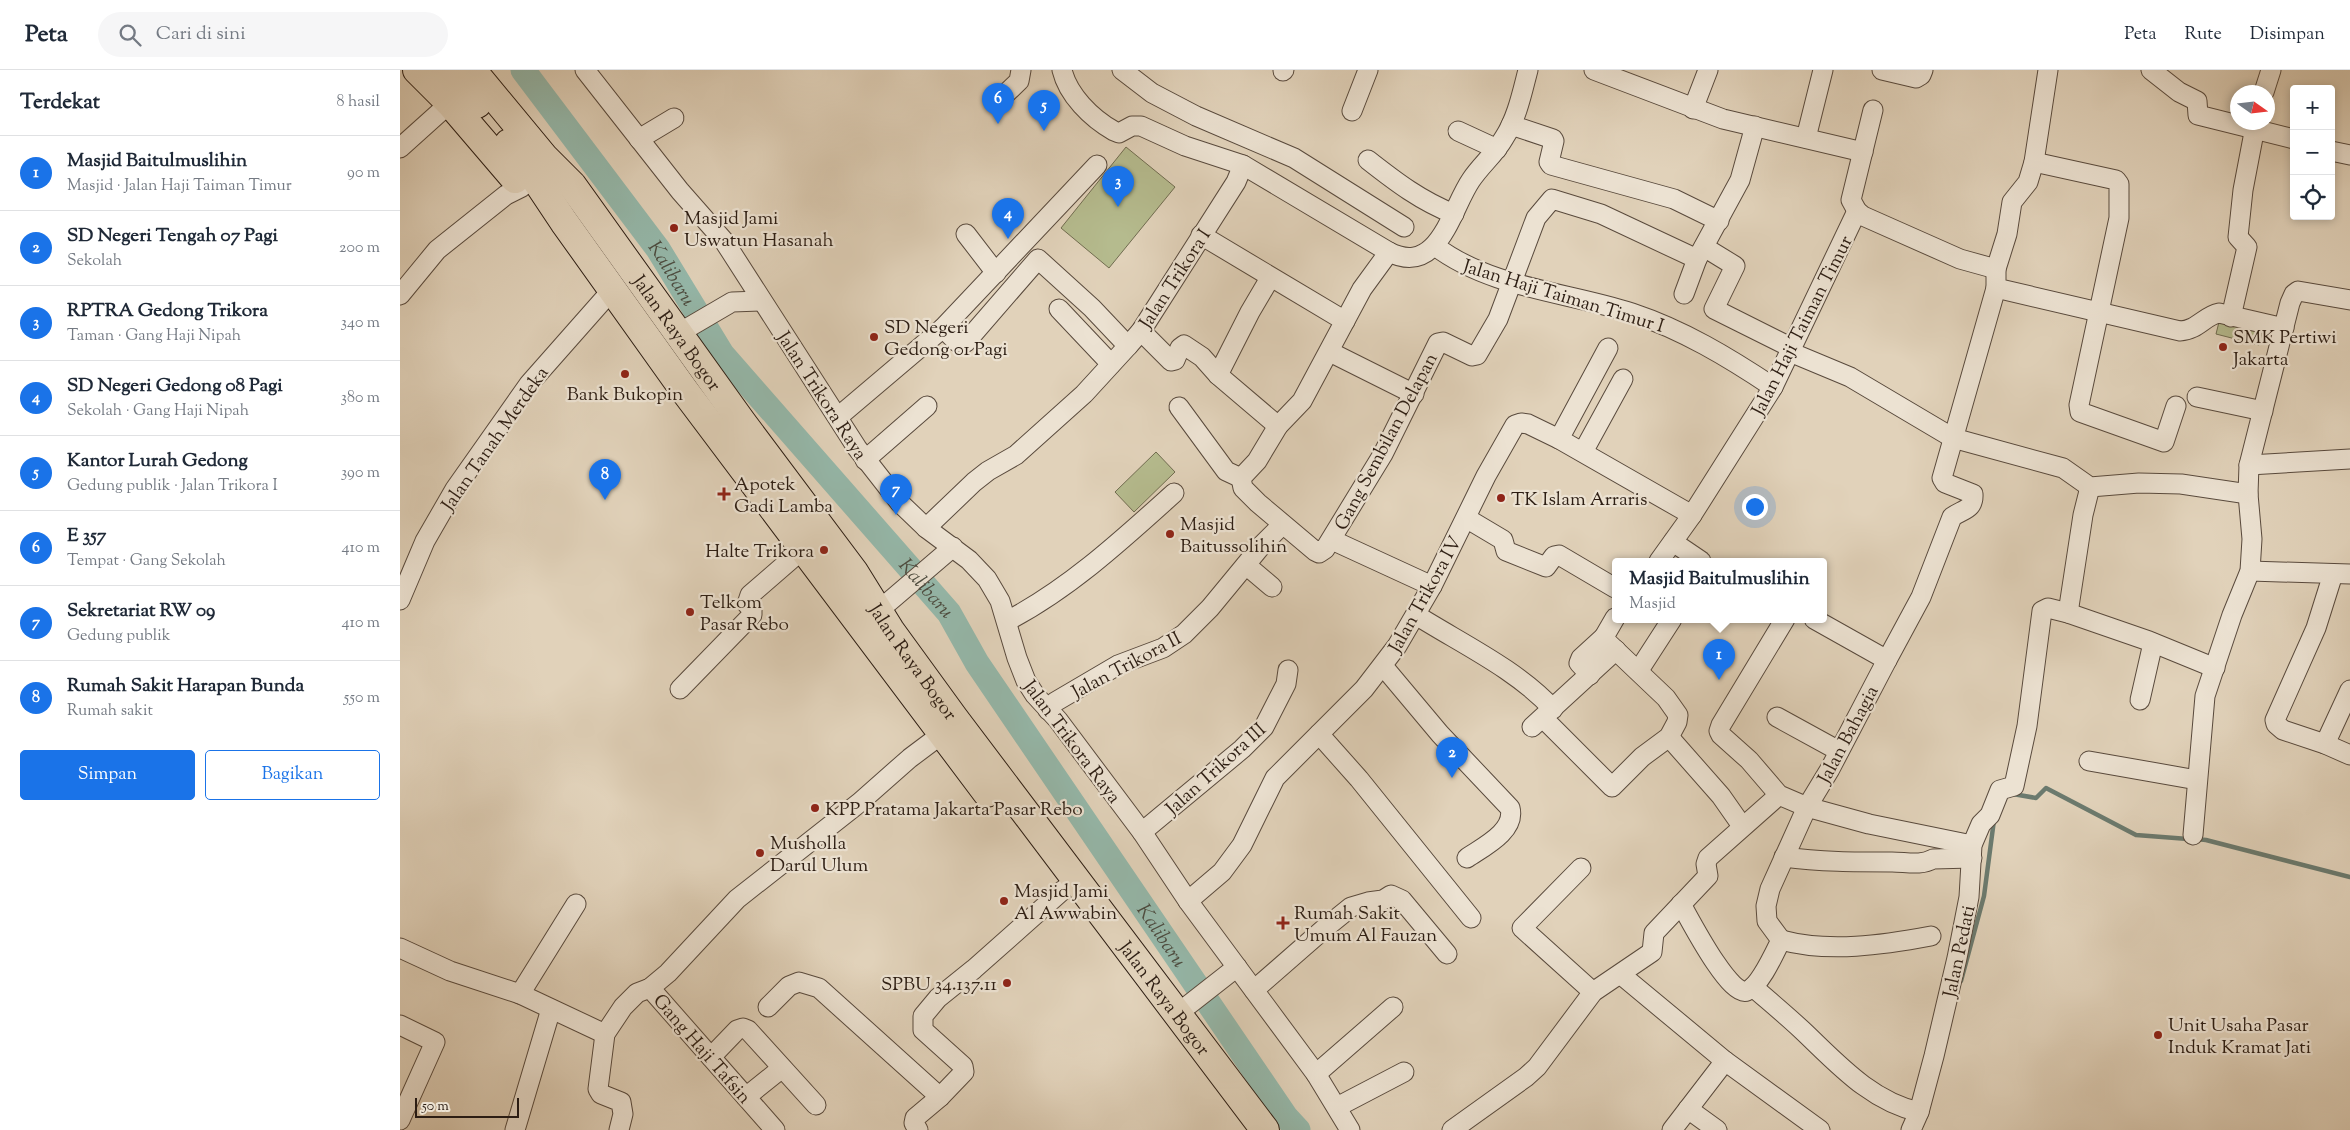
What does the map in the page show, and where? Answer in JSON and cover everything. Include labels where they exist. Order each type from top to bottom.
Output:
[{"type":"highway","name":"Jalan Raya Bogor","points":[[417,70],[450,103],[531,171],[572,185]]},
{"type":"highway","name":"Jalan Raya Bogor","points":[[450,70],[531,171]]},
{"type":"highway","name":"Jalan Raya Bogor","points":[[472,70],[531,171],[564,222],[684,390],[942,734],[1113,955],[1161,1024],[1243,1130]]},
{"type":"highway","name":"Jalan Raya Bogor","points":[[497,70],[564,166],[572,185],[688,328],[854,572],[877,612],[954,718],[1182,1009],[1265,1130]]},
{"type":"street","points":[[997,102],[1019,81],[1021,70]]},
{"type":"street","points":[[1062,70],[1065,83],[1084,108],[1114,131],[1119,133],[1132,126],[1141,126],[1185,146],[1243,165],[1389,252],[1406,259],[1434,246],[1454,214],[1471,180],[1497,149],[1511,124],[1528,70]]},
{"type":"street","points":[[1122,70],[1152,93],[1196,116],[1294,158],[1404,227]]},
{"type":"street","points":[[1352,111],[1368,70]]},
{"type":"street","points":[[1594,70],[1693,109],[1863,152]]},
{"type":"street","points":[[1693,109],[1708,70]]},
{"type":"street","points":[[1806,138],[1823,70]]},
{"type":"street","points":[[1882,70],[1916,78],[1921,76],[1923,70]]},
{"type":"street","points":[[1953,438],[2007,234],[2012,202],[2028,182],[2034,162],[2048,70]]},
{"type":"street","points":[[2151,70],[2179,92],[2197,101],[2198,116],[2230,122]]},
{"type":"street","points":[[2266,85],[2271,70]]},
{"type":"street","name":"Jalan Trikora Raya","points":[[592,72],[680,191],[724,241],[760,301],[865,460],[900,503],[926,528],[969,560],[987,579],[1000,601],[1026,681],[1034,695],[1058,720],[1142,832],[1188,901],[1230,972],[1254,990],[1316,1074],[1350,1130]]},
{"type":"street","points":[[400,148],[450,103]]},
{"type":"street","points":[[1873,110],[1850,200],[1856,211],[1863,216],[1960,259],[1996,278],[2099,312],[2180,331],[2195,328],[2217,313],[2284,328]]},
{"type":"street","points":[[640,139],[674,118]]},
{"type":"street","points":[[1511,124],[1553,139],[1549,162],[1551,165],[1674,199],[1719,221]]},
{"type":"street","points":[[1684,294],[1700,253],[1740,180],[1755,126]]},
{"type":"street","points":[[2231,317],[2247,247],[2238,237],[2254,130]]},
{"type":"street","points":[[2267,130],[2290,138]]},
{"type":"street","points":[[1458,131],[1497,149]]},
{"type":"street","points":[[2335,152],[2350,155]]},
{"type":"street","points":[[1368,160],[1405,189],[1430,204],[1454,214]]},
{"type":"street","points":[[2034,162],[2119,182],[2119,218],[2079,405],[2080,412],[2164,442],[2176,406]]},
{"type":"street","points":[[838,417],[942,328],[996,274],[1097,165]]},
{"type":"street","name":"Jalan Trikora I","points":[[926,528],[974,482],[1021,450],[1084,394],[1128,346],[1141,331],[1236,182],[1243,165]]},
{"type":"street","points":[[400,295],[437,250],[506,195],[531,171]]},
{"type":"street","points":[[1513,281],[1536,218],[1552,199],[1601,214],[1735,266],[1714,309],[1791,350],[1850,377],[1953,438],[2063,468],[2090,487],[2145,483],[2181,484],[2248,494]]},
{"type":"street","name":"Jalan Haji Taiman Timur","points":[[1661,558],[1692,515],[1773,387],[1856,211]]},
{"type":"street","points":[[966,234],[996,274]]},
{"type":"street","points":[[1201,235],[1270,278],[1345,320]]},
{"type":"street","name":"Jalan Haji Taiman Timur I","points":[[1434,246],[1453,260],[1473,269],[1554,294],[1613,307],[1668,327],[1701,341],[1773,387]]},
{"type":"street","points":[[1241,478],[1257,461],[1278,426],[1302,401],[1330,352],[1362,289],[1389,252]]},
{"type":"street","points":[[942,328],[957,342],[966,342],[1038,259],[1092,308],[1128,346]]},
{"type":"street","points":[[726,305],[743,274]]},
{"type":"street","points":[[1218,375],[1250,312],[1270,278]]},
{"type":"street","name":"Gang Sembilan Delapan","points":[[1282,525],[1319,553],[1325,549],[1383,454],[1438,343],[1443,342],[1472,356],[1478,355],[1498,319],[1513,281]]},
{"type":"street","name":"Jalan Tanah Merdeka","points":[[400,600],[426,542],[454,489],[529,384],[612,290]]},
{"type":"street","points":[[2193,835],[2205,696],[2232,615],[2250,571],[2252,539],[2248,494],[2249,465],[2284,328],[2294,294],[2298,291],[2350,300]]},
{"type":"street","points":[[688,328],[726,305],[760,301]]},
{"type":"street","points":[[1059,309],[1111,364]]},
{"type":"street","points":[[1141,331],[1167,360],[1175,360],[1180,348],[1184,345],[1202,357],[1218,375],[1278,426]]},
{"type":"street","points":[[1558,439],[1608,348]]},
{"type":"street","points":[[1330,352],[1414,394]]},
{"type":"street","points":[[1583,452],[1623,379]]},
{"type":"street","points":[[2197,397],[2263,411]]},
{"type":"street","points":[[865,460],[927,406]]},
{"type":"street","points":[[1179,407],[1226,471],[1241,478]]},
{"type":"street","name":"Jalan Trikora IV","points":[[1188,901],[1212,882],[1234,857],[1251,829],[1275,778],[1364,689],[1383,666],[1416,615],[1432,586],[1495,459],[1515,425],[1521,423],[1528,424],[1558,439],[1692,515]]},
{"type":"street","name":"Jalan Bahagia","points":[[1781,940],[1769,925],[1766,914],[1770,889],[1784,857],[1807,807],[1921,597],[1952,517],[1969,509],[1972,504],[1973,494],[1945,483],[1943,480],[1953,438]]},
{"type":"street","points":[[2249,465],[2350,459]]},
{"type":"street","points":[[1241,478],[1243,488],[1282,525]]},
{"type":"street","points":[[2090,487],[2083,516],[2068,613],[2153,643],[2215,668]]},
{"type":"street","points":[[1007,621],[1096,560],[1136,528],[1174,493]]},
{"type":"street","points":[[1466,518],[1503,540],[1506,551],[1546,567],[1554,556],[1559,555],[1612,586]]},
{"type":"street","name":"Jalan Trikora II","points":[[1048,710],[1055,702],[1118,665],[1163,648],[1184,634],[1210,608],[1282,525]]},
{"type":"street","points":[[1332,540],[1432,586]]},
{"type":"street","points":[[1673,542],[1697,558]]},
{"type":"street","points":[[877,612],[954,547]]},
{"type":"street","points":[[680,689],[750,618],[752,610],[747,601],[750,595],[803,549]]},
{"type":"street","points":[[1246,565],[1272,587]]},
{"type":"street","points":[[2250,571],[2342,574],[2275,720],[2276,724],[2283,730],[2325,744],[2350,755]]},
{"type":"street","name":"Jalan Pedati","points":[[1912,1130],[1919,1112],[1967,913],[1972,852],[1980,824],[1990,815],[2000,790],[2014,786],[2027,726],[2042,611],[2048,608],[2068,613]]},
{"type":"street","points":[[1416,615],[1516,677],[1538,694],[1542,718],[1612,787],[1642,757],[1669,737],[1677,722],[1676,710],[1639,670],[1610,634],[1581,658],[1579,663],[1590,675],[1542,718]]},
{"type":"street","points":[[1639,670],[1669,623]]},
{"type":"street","points":[[1783,623],[1719,731],[1721,735],[1758,769],[1779,795],[1807,807],[1972,852]]},
{"type":"street","points":[[1821,623],[1887,660]]},
{"type":"street","points":[[2140,700],[2153,643]]},
{"type":"street","points":[[1383,666],[1440,734],[1510,808],[1512,816],[1510,825],[1467,858]]},
{"type":"street","name":"Jalan Trikora III","points":[[1142,832],[1242,749],[1264,727],[1286,684],[1288,670]]},
{"type":"street","points":[[2325,744],[2350,690]]},
{"type":"street","points":[[1778,716],[1839,751]]},
{"type":"street","points":[[619,1130],[623,1114],[621,1102],[601,1094],[598,1089],[605,1034],[624,1007],[637,993],[650,988],[668,973],[737,899],[859,803],[910,758],[942,734]]},
{"type":"street","points":[[1319,734],[1359,779],[1471,918]]},
{"type":"street","points":[[1669,737],[1721,796],[1742,826]]},
{"type":"street","points":[[2089,761],[2197,780]]},
{"type":"street","points":[[1452,1130],[1537,1067],[1592,992],[1652,952],[1654,933],[1708,876],[1706,864],[1708,858],[1779,795]]},
{"type":"street","points":[[1784,857],[1827,862],[1907,863],[1928,862],[1972,852]]},
{"type":"street","points":[[1581,868],[1515,924],[1592,992]]},
{"type":"street","points":[[918,1130],[914,1122],[915,1118],[963,1074],[963,1066],[923,1030],[923,1016],[938,998],[974,970],[1063,890]]},
{"type":"street","points":[[1254,990],[1351,907],[1383,900],[1392,895],[1402,900],[1447,954]]},
{"type":"street","points":[[520,994],[576,904]]},
{"type":"street","points":[[1681,904],[1705,948],[1723,974],[1736,988],[1742,991],[1747,991],[1753,987],[1781,940],[1812,947],[1879,944],[1931,936]]},
{"type":"street","points":[[400,948],[450,971],[520,994],[605,1034]]},
{"type":"street","points":[[1182,1009],[1230,972]]},
{"type":"street","points":[[1625,978],[1725,1061],[1820,1130]]},
{"type":"street","points":[[768,1007],[789,986],[799,982],[819,988],[940,1097]]},
{"type":"street","points":[[1753,987],[1790,1019],[1840,1068],[1862,1085],[1904,1109],[1919,1112]]},
{"type":"street","name":"Gang Haji Tafsin","points":[[650,988],[775,1130]]},
{"type":"street","points":[[1316,1074],[1393,1007]]},
{"type":"street","points":[[515,1130],[551,1009]]},
{"type":"street","points":[[400,1026],[435,1042],[400,1120]]},
{"type":"street","points":[[711,1057],[732,1035],[743,1028],[748,1030],[816,1105]]},
{"type":"street","points":[[1672,1130],[1725,1061]]},
{"type":"street","points":[[746,1098],[782,1068]]},
{"type":"street","points":[[1337,1107],[1404,1072]]},
{"type":"street","points":[[1688,1109],[1717,1130]]},
{"type":"green space","points":[[1126,147],[1175,187],[1109,268],[1061,228]]},
{"type":"green space","points":[[2220,318],[2263,329],[2259,345],[2216,334]]},
{"type":"green space","points":[[1156,452],[1175,472],[1134,512],[1115,492]]},
{"type":"waterway","name":"Kalibaru","points":[[523,70],[658,249],[722,354],[949,613],[977,663],[1286,1117],[1298,1130]]},
{"type":"waterway","points":[[2013,794],[2036,798],[2046,788],[2136,835],[2188,839]]},
{"type":"waterway","points":[[1961,981],[1984,896],[1994,820]]},
{"type":"waterway","points":[[2196,839],[2350,877]]},
{"type":"place","name":"E 357","points":[[998,124]]},
{"type":"place","name":"Kantor Lurah Gedong","points":[[1044,131]]},
{"type":"place","name":"RPTRA Gedong Trikora","points":[[1118,207]]},
{"type":"place","name":"Masjid Jami Uswatun Hasanah","points":[[674,228]]},
{"type":"place","name":"SD Negeri Gedong 08 Pagi","points":[[1008,239]]},
{"type":"place","name":"SD Negeri Gedong 01 Pagi","points":[[874,337]]},
{"type":"place","name":"SMK Pertiwi Jakarta","points":[[2223,347]]},
{"type":"place","name":"Bank Bukopin","points":[[625,374]]},
{"type":"place","name":"Apotek Gadi Lamba","points":[[724,494]]},
{"type":"place","name":"TK Islam Arraris","points":[[1501,498]]},
{"type":"place","name":"Rumah Sakit Harapan Bunda","points":[[605,500]]},
{"type":"place","name":"Sekretariat RW 09","points":[[896,515]]},
{"type":"place","name":"Masjid Baitussolihin","points":[[1170,534]]},
{"type":"place","name":"Halte Trikora","points":[[824,550]]},
{"type":"place","name":"Telkom Pasar Rebo","points":[[690,612]]},
{"type":"place","name":"Masjid Baitulmuslihin","points":[[1719,680]]},
{"type":"place","name":"SD Negeri Tengah 07 Pagi","points":[[1452,778]]},
{"type":"place","name":"KPP Pratama Jakarta Pasar Rebo","points":[[815,808]]},
{"type":"place","name":"Musholla Darul Ulum","points":[[760,853]]},
{"type":"place","name":"Masjid Jami Al Awwabin","points":[[1004,901]]},
{"type":"place","name":"Rumah Sakit Umum Al Fauzan","points":[[1283,923]]},
{"type":"place","name":"SPBU 34.137.11","points":[[1007,983]]},
{"type":"place","name":"Unit Usaha Pasar Induk Kramat Jati","points":[[2158,1035]]}]
